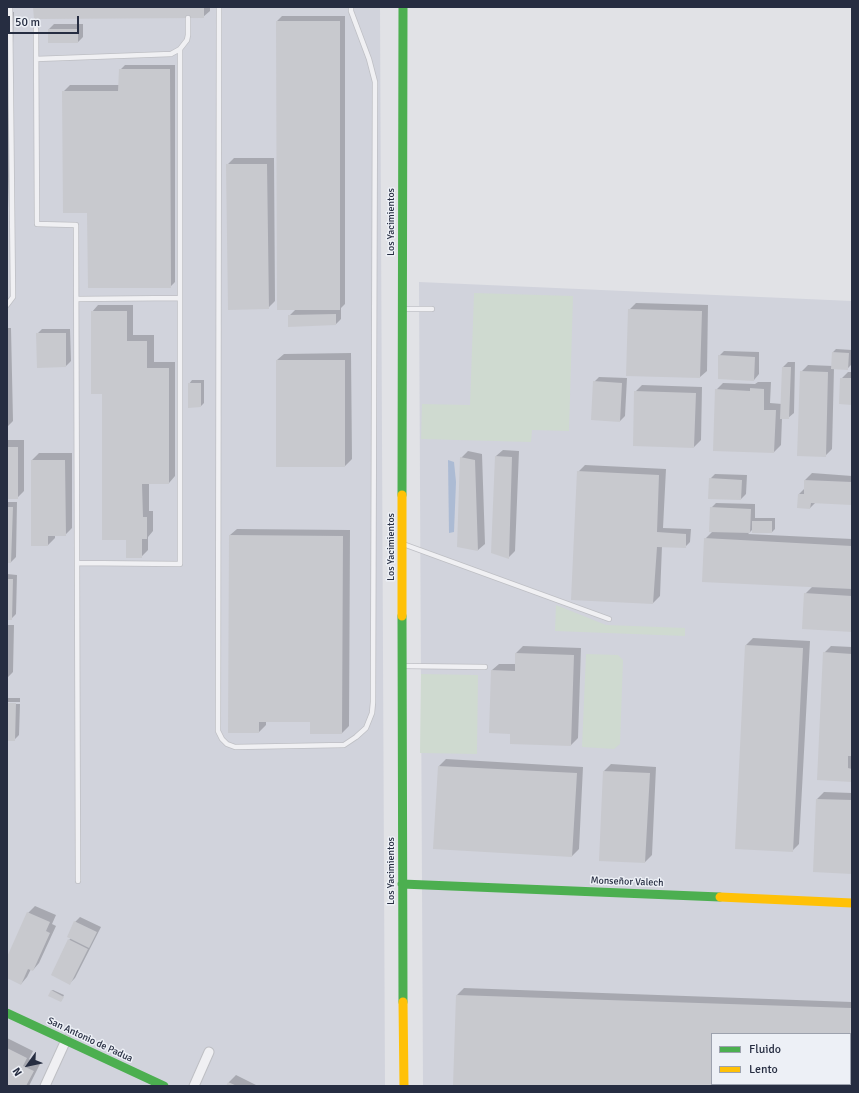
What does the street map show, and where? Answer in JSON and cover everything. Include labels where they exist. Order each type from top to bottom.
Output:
[{"type":"street","name":"Los Yacimientos","points":[[403,7],[402,884],[404,1086]]},
{"type":"street","name":"Monseñor Valech","points":[[402,884],[852,903]]},
{"type":"street","name":"San Antonio de Padua","points":[[7,1013],[164,1086]]},
{"type":"street","points":[[45,1086],[66,1040]]},
{"type":"street","points":[[194,1086],[209,1052]]},
{"type":"lane","points":[[7,305],[13,297],[10,7]]},
{"type":"lane","points":[[219,7],[218,731],[222,739],[227,744],[235,747],[344,745],[366,728],[372,713],[375,82],[369,59],[351,11],[351,7]]},
{"type":"lane","points":[[36,59],[171,54],[184,45],[188,35],[188,18]]},
{"type":"lane","points":[[36,30],[37,224],[76,225],[78,881]]},
{"type":"lane","points":[[77,563],[180,564],[180,49]]},
{"type":"lane","points":[[7,257],[13,257]]},
{"type":"lane","points":[[77,299],[180,298]]},
{"type":"lane","points":[[402,309],[432,309]]},
{"type":"lane","points":[[402,544],[609,619]]},
{"type":"lane","points":[[402,666],[485,667]]},
{"type":"shaded area","points":[[7,7],[380,7],[385,1086],[7,1086]]},
{"type":"shaded area","points":[[419,282],[852,301],[852,1086],[423,1086]]},
{"type":"shaded area","points":[[474,293],[573,296],[569,431],[532,430],[531,442],[421,439],[422,404],[470,405]]},
{"type":"shaded area","points":[[556,605],[606,625],[685,628],[685,636],[555,631]]},
{"type":"shaded area","points":[[586,654],[618,655],[623,660],[620,744],[614,749],[582,747]]},
{"type":"shaded area","points":[[421,674],[478,675],[477,754],[420,753]]},
{"type":"water","points":[[448,460],[454,462],[456,482],[454,532],[449,533]]},
{"type":"building","points":[[33,7],[204,7],[204,18],[34,19]]},
{"type":"building","points":[[7,16],[9,16],[8,48],[7,48]]},
{"type":"building","points":[[276,21],[340,21],[340,310],[277,310]]},
{"type":"building","points":[[48,29],[78,29],[78,43],[48,43]]},
{"type":"building","points":[[119,69],[170,69],[171,288],[88,288],[87,213],[63,213],[62,91],[118,91]]},
{"type":"building","points":[[226,164],[267,164],[269,309],[228,310]]},
{"type":"building","points":[[628,309],[702,311],[700,378],[626,376]]},
{"type":"building","points":[[91,311],[127,311],[127,341],[147,341],[147,368],[169,368],[169,484],[142,484],[143,517],[147,517],[147,539],[142,539],[142,558],[126,558],[126,540],[102,540],[102,394],[91,394]]},
{"type":"building","points":[[336,314],[336,325],[288,327],[288,315]]},
{"type":"building","points":[[36,333],[66,333],[66,367],[37,368]]},
{"type":"building","points":[[832,352],[849,353],[848,370],[831,369]]},
{"type":"building","points":[[718,355],[755,357],[754,381],[718,379]]},
{"type":"building","points":[[276,360],[345,360],[345,467],[276,467]]},
{"type":"building","points":[[782,367],[791,367],[789,419],[780,419]]},
{"type":"building","points":[[800,371],[828,372],[826,457],[797,456]]},
{"type":"building","points":[[840,378],[852,378],[852,405],[839,404]]},
{"type":"building","points":[[593,381],[622,383],[620,422],[591,420]]},
{"type":"building","points":[[188,383],[201,383],[201,407],[188,408]]},
{"type":"building","points":[[750,388],[764,389],[764,410],[776,410],[774,453],[713,451],[715,389],[750,391]]},
{"type":"building","points":[[634,391],[696,393],[694,448],[633,446]]},
{"type":"building","points":[[7,447],[18,447],[18,499],[7,499]]},
{"type":"building","points":[[495,456],[512,457],[509,559],[491,553]]},
{"type":"building","points":[[460,457],[475,460],[478,551],[457,547]]},
{"type":"building","points":[[31,460],[65,460],[66,536],[48,536],[48,546],[31,546]]},
{"type":"building","points":[[577,471],[659,475],[657,532],[686,534],[686,548],[657,547],[653,604],[571,600]]},
{"type":"building","points":[[709,478],[742,480],[741,500],[708,499]]},
{"type":"building","points":[[804,480],[852,482],[852,505],[811,503],[810,509],[797,508],[798,494],[804,494]]},
{"type":"building","points":[[7,507],[13,507],[11,563],[7,563]]},
{"type":"building","points":[[710,507],[751,509],[750,533],[709,532]]},
{"type":"building","points":[[752,521],[772,521],[772,533],[752,533]]},
{"type":"building","points":[[229,535],[343,536],[342,734],[310,734],[310,722],[259,722],[259,733],[228,733]]},
{"type":"building","points":[[704,538],[852,546],[852,589],[702,582]]},
{"type":"building","points":[[7,579],[13,579],[12,620],[7,620]]},
{"type":"building","points":[[804,593],[852,596],[852,632],[802,629]]},
{"type":"building","points":[[745,645],[803,648],[793,852],[735,849]]},
{"type":"building","points":[[823,652],[852,654],[852,756],[848,756],[848,768],[852,769],[852,782],[817,780]]},
{"type":"building","points":[[515,653],[574,655],[571,746],[510,744],[510,734],[489,733],[491,670],[515,671]]},
{"type":"building","points":[[7,703],[16,703],[15,741],[7,741]]},
{"type":"building","points":[[438,766],[577,773],[572,857],[433,849]]},
{"type":"building","points":[[603,771],[650,773],[645,863],[599,861]]},
{"type":"building","points":[[816,799],[852,800],[852,874],[813,872]]},
{"type":"building","points":[[27,912],[50,922],[46,931],[50,933],[33,971],[28,969],[21,985],[7,978],[7,957]]},
{"type":"building","points":[[74,921],[97,932],[89,948],[67,937]]},
{"type":"building","points":[[68,939],[88,949],[70,985],[51,975]]},
{"type":"building","points":[[51,990],[64,997],[61,1002],[48,996]]},
{"type":"building","points":[[456,995],[851,1008],[851,1033],[711,1033],[711,1085],[849,1086],[453,1086]]},
{"type":"building","points":[[7,1048],[27,1058],[23,1066],[34,1071],[26,1086],[7,1086]]},
{"type":"building","points":[[228,1082],[237,1086],[226,1086]]},
{"type":"traffic: fast","points":[[402,495],[403,7]]},
{"type":"traffic: fast","points":[[402,616],[403,1002]]},
{"type":"traffic: fast","points":[[402,884],[720,897]]},
{"type":"traffic: fast","points":[[7,1013],[164,1086]]},
{"type":"traffic: slow","points":[[402,495],[402,616]]},
{"type":"traffic: slow","points":[[720,897],[852,903]]},
{"type":"traffic: slow","points":[[403,1002],[404,1086]]}]
